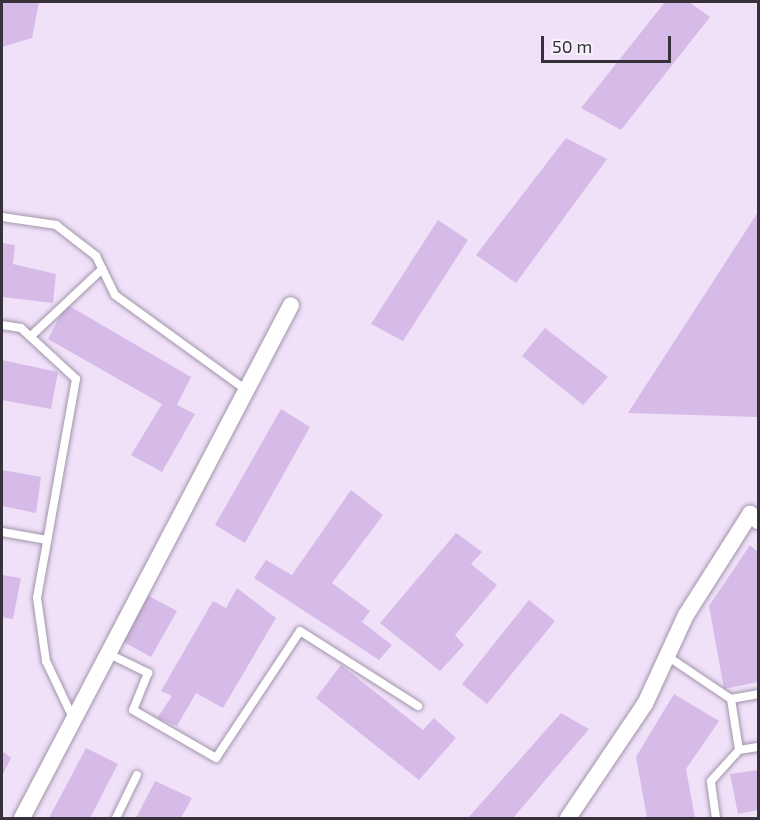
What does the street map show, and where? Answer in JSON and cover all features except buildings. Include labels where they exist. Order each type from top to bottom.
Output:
[{"type":"street","points":[[22,819],[72,716],[291,305]]},
{"type":"street","points":[[568,819],[645,704],[686,615],[750,514],[759,521]]},
{"type":"lane","points":[[2,218],[56,225],[96,256],[115,295],[246,390]]},
{"type":"lane","points":[[31,336],[102,269]]},
{"type":"lane","points":[[2,325],[31,336],[76,379],[37,598],[46,661],[72,716]]},
{"type":"lane","points":[[2,532],[47,540]]},
{"type":"lane","points":[[106,653],[148,673],[134,710],[216,758],[300,631],[418,706]]},
{"type":"lane","points":[[667,656],[731,699],[759,694]]},
{"type":"lane","points":[[731,699],[739,750]]},
{"type":"lane","points":[[716,819],[711,781],[739,750],[759,747]]},
{"type":"lane","points":[[116,819],[137,775]]}]
